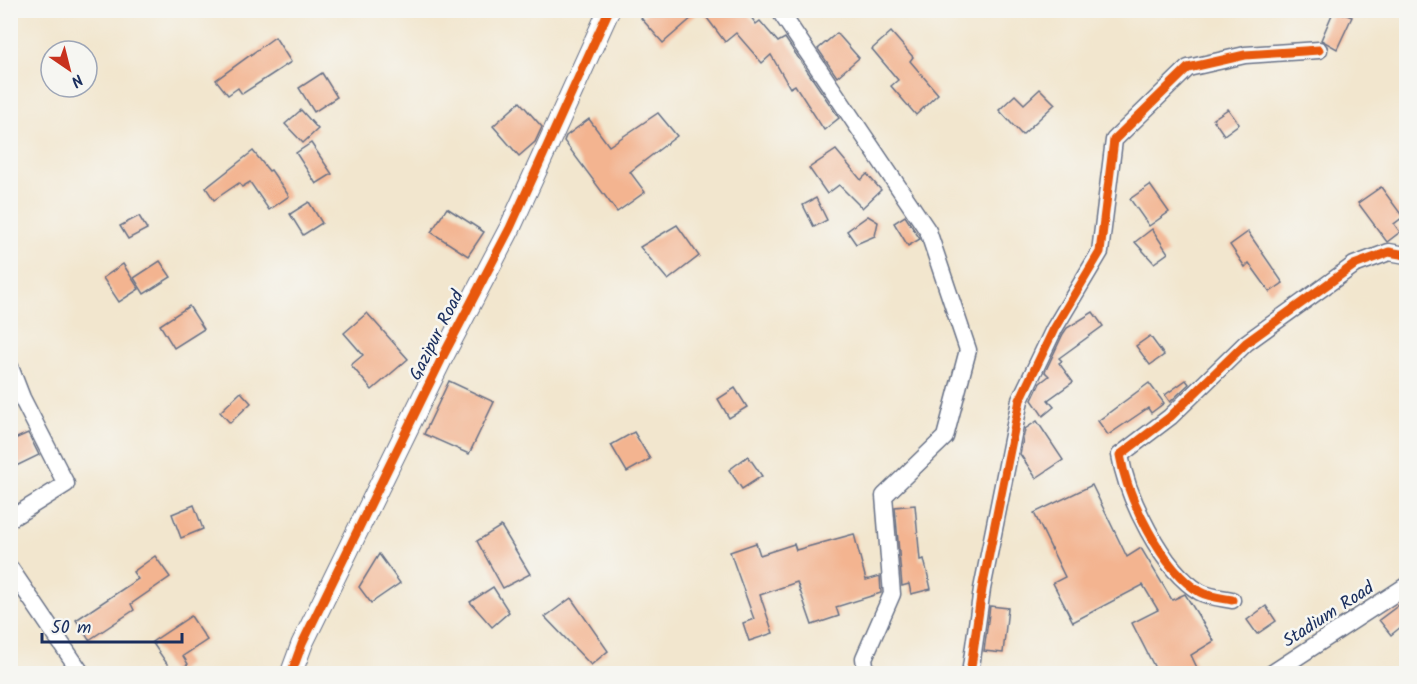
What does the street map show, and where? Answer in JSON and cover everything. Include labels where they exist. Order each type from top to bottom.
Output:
[{"type":"street","name":"Gazipur Road","points":[[291,674],[302,644],[441,360],[510,228],[609,10]]},
{"type":"street","points":[[779,10],[928,231],[968,350],[945,437],[884,496],[892,594],[864,658],[866,674]]},
{"type":"street","points":[[970,674],[982,589],[1020,400],[1054,329],[1100,252],[1114,140],[1188,68],[1245,55],[1319,50]]},
{"type":"street","points":[[1232,600],[1202,593],[1183,578],[1167,559],[1135,501],[1123,472],[1120,455],[1170,417],[1246,343],[1354,265],[1389,252],[1407,255]]},
{"type":"street","points":[[10,367],[22,398],[66,484],[10,519]]},
{"type":"street","points":[[10,568],[82,674]]},
{"type":"street","name":"Stadium Road","points":[[1271,674],[1407,586]]},
{"type":"building","points":[[650,10],[701,10],[663,43],[641,18]]},
{"type":"building","points":[[701,10],[746,10],[756,24],[760,21],[778,42],[785,38],[839,118],[824,130],[795,85],[790,88],[771,55],[762,63],[736,33],[725,42]]},
{"type":"building","points":[[1334,10],[1352,17],[1337,49],[1321,40]]},
{"type":"building","points":[[891,32],[913,57],[910,61],[938,94],[916,115],[891,86],[898,80],[872,49]]},
{"type":"building","points":[[837,33],[859,58],[837,77],[818,49]]},
{"type":"building","points":[[275,37],[291,62],[242,94],[238,88],[228,95],[216,80]]},
{"type":"building","points":[[322,73],[337,97],[314,112],[299,88]]},
{"type":"building","points":[[1040,89],[1055,104],[1022,135],[999,110],[1015,95],[1024,104]]},
{"type":"building","points":[[520,102],[542,127],[535,142],[519,156],[493,126]]},
{"type":"building","points":[[1228,109],[1239,124],[1224,135],[1213,119]]},
{"type":"building","points":[[301,110],[318,129],[303,143],[285,124]]},
{"type":"building","points":[[658,113],[677,136],[630,172],[645,192],[617,212],[564,141],[566,136],[589,119],[609,146]]},
{"type":"building","points":[[311,143],[332,174],[316,184],[296,153]]},
{"type":"building","points":[[836,150],[861,180],[867,174],[881,190],[862,208],[839,185],[827,194],[809,168]]},
{"type":"building","points":[[253,151],[269,171],[271,170],[289,196],[269,210],[250,182],[242,187],[239,183],[214,200],[206,188]]},
{"type":"building","points":[[1150,185],[1169,212],[1149,226],[1130,199]]},
{"type":"building","points":[[1381,187],[1403,217],[1394,224],[1400,232],[1387,242],[1358,203]]},
{"type":"building","points":[[816,198],[827,220],[814,227],[803,205]]},
{"type":"building","points":[[309,202],[322,223],[303,235],[290,214]]},
{"type":"building","points":[[447,208],[484,232],[468,256],[431,232]]},
{"type":"building","points":[[139,216],[147,229],[128,239],[120,226]]},
{"type":"building","points":[[868,216],[878,222],[875,236],[856,244],[847,231]]},
{"type":"building","points":[[905,216],[920,239],[908,246],[894,223]]},
{"type":"building","points":[[677,225],[699,256],[668,280],[640,247]]},
{"type":"building","points":[[1152,229],[1168,253],[1154,263],[1135,242]]},
{"type":"building","points":[[1248,232],[1283,283],[1270,292],[1249,263],[1245,267],[1230,245]]},
{"type":"building","points":[[160,261],[171,277],[144,294],[134,278]]},
{"type":"building","points":[[123,264],[139,289],[119,302],[103,278]]},
{"type":"building","points":[[189,306],[204,329],[174,348],[160,325]]},
{"type":"building","points":[[1093,312],[1103,326],[1059,358],[1062,361],[1059,363],[1073,382],[1048,400],[1054,407],[1043,416],[1032,400],[1040,383],[1049,376],[1045,372],[1063,334],[1067,328]]},
{"type":"building","points":[[367,313],[408,359],[372,390],[351,365],[363,355],[344,333]]},
{"type":"building","points":[[1150,336],[1164,355],[1150,365],[1136,346]]},
{"type":"building","points":[[1186,380],[1189,384],[1170,402],[1165,395]]},
{"type":"building","points":[[449,381],[494,402],[469,454],[424,434]]},
{"type":"building","points":[[1149,383],[1164,403],[1151,413],[1148,408],[1108,435],[1098,421]]},
{"type":"building","points":[[735,388],[747,407],[729,418],[718,399]]},
{"type":"building","points":[[241,392],[251,403],[230,423],[220,412]]},
{"type":"building","points":[[1037,421],[1063,460],[1036,478],[1020,454],[1025,429]]},
{"type":"building","points":[[634,432],[650,459],[627,472],[611,445]]},
{"type":"building","points":[[28,433],[39,455],[10,469],[10,441]]},
{"type":"building","points":[[748,456],[762,476],[742,489],[729,470]]},
{"type":"building","points":[[1092,485],[1127,557],[1141,548],[1172,600],[1185,594],[1214,641],[1191,655],[1200,674],[1158,674],[1132,623],[1158,610],[1143,585],[1073,622],[1053,583],[1065,577],[1034,513]]},
{"type":"building","points":[[194,505],[203,529],[181,538],[172,514]]},
{"type":"building","points":[[915,505],[920,560],[924,559],[931,589],[911,594],[909,584],[902,586],[895,507]]},
{"type":"building","points":[[501,526],[530,574],[503,588],[477,541]]},
{"type":"building","points":[[854,534],[866,580],[880,576],[881,593],[836,607],[839,616],[812,625],[797,582],[760,595],[773,633],[749,641],[743,623],[754,619],[730,552],[756,543],[760,555],[794,544],[796,550]]},
{"type":"building","points":[[379,554],[400,583],[371,603],[359,587]]},
{"type":"building","points":[[155,556],[170,577],[131,604],[134,610],[89,640],[76,620],[138,579],[133,572]]},
{"type":"building","points":[[493,587],[509,612],[492,627],[470,602]]},
{"type":"building","points":[[571,598],[608,651],[591,665],[545,617]]},
{"type":"building","points":[[1407,599],[1407,622],[1391,635],[1379,620]]},
{"type":"building","points":[[990,606],[1008,608],[1003,653],[984,651]]},
{"type":"building","points":[[1266,606],[1276,621],[1257,634],[1247,620]]},
{"type":"building","points":[[191,616],[207,640],[183,656],[188,664],[174,674],[152,642]]},
{"type":"cycle path","points":[[291,674],[302,644],[441,360],[510,228],[609,10]]},
{"type":"cycle path","points":[[970,674],[982,589],[1020,400],[1054,329],[1100,252],[1114,140],[1188,68],[1245,55],[1319,50]]},
{"type":"cycle path","points":[[1232,600],[1200,592],[1186,582],[1172,567],[1148,531],[1138,511],[1120,455],[1170,417],[1246,343],[1354,265],[1389,252],[1406,255]]}]
